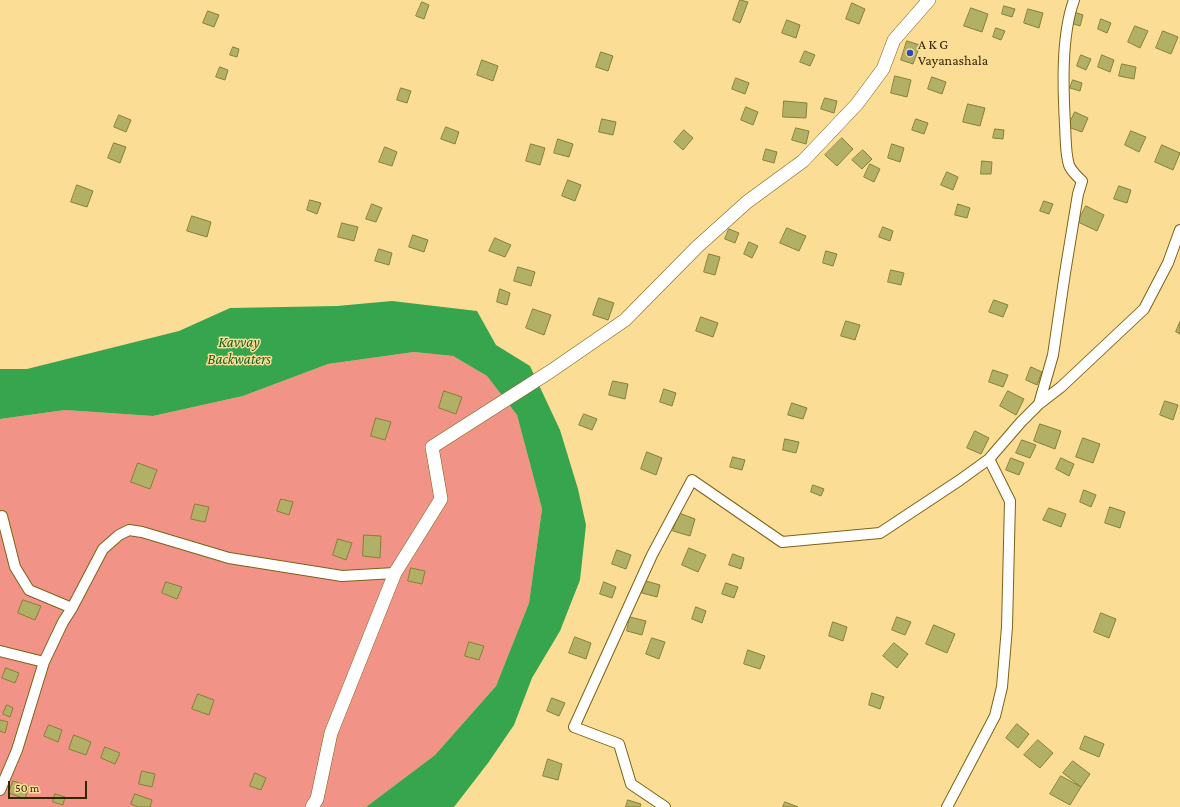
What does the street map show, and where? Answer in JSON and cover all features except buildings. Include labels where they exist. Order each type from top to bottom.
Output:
[{"type":"street","points":[[312,807],[317,799],[331,733],[395,573],[441,500],[432,447],[551,371],[625,320],[697,247],[747,202],[803,161],[857,104],[883,69],[894,40],[908,22],[929,0]]},
{"type":"street","points":[[1039,404],[1053,355],[1066,265],[1078,194],[1082,181],[1069,167],[1066,149],[1064,56],[1069,14],[1074,0]]},
{"type":"street","points":[[665,807],[631,784],[619,744],[574,727],[652,556],[692,480],[782,542],[880,533],[989,459],[1021,422],[1039,404],[1061,387],[1144,309],[1168,263],[1180,230]]},
{"type":"street","points":[[947,807],[995,716],[1002,687],[1007,627],[1010,501],[989,459]]},
{"type":"street","points":[[2,516],[15,567],[28,590],[72,608]]},
{"type":"street","points":[[0,790],[17,750],[44,662],[62,622],[72,608],[103,549],[120,535],[129,530],[142,532],[229,558],[342,576],[395,573]]},
{"type":"street","points":[[0,651],[44,662]]},
{"type":"shaded area","points":[[414,352],[453,356],[487,376],[517,415],[542,509],[529,603],[496,686],[435,755],[366,807],[0,807],[0,419],[65,410],[153,416],[243,396],[328,364]]},
{"type":"water","name":"Kavvay Backwaters","points":[[392,301],[477,311],[496,345],[530,366],[560,430],[578,489],[586,525],[580,580],[560,631],[532,678],[514,725],[488,763],[454,807],[366,807],[435,755],[496,686],[529,603],[542,509],[517,415],[487,376],[453,356],[414,352],[328,364],[243,396],[153,416],[65,410],[0,419],[0,369],[27,369],[179,331],[230,308],[337,306]]},
{"type":"place","name":"A K G Vayanashala","points":[[910,53]]}]
